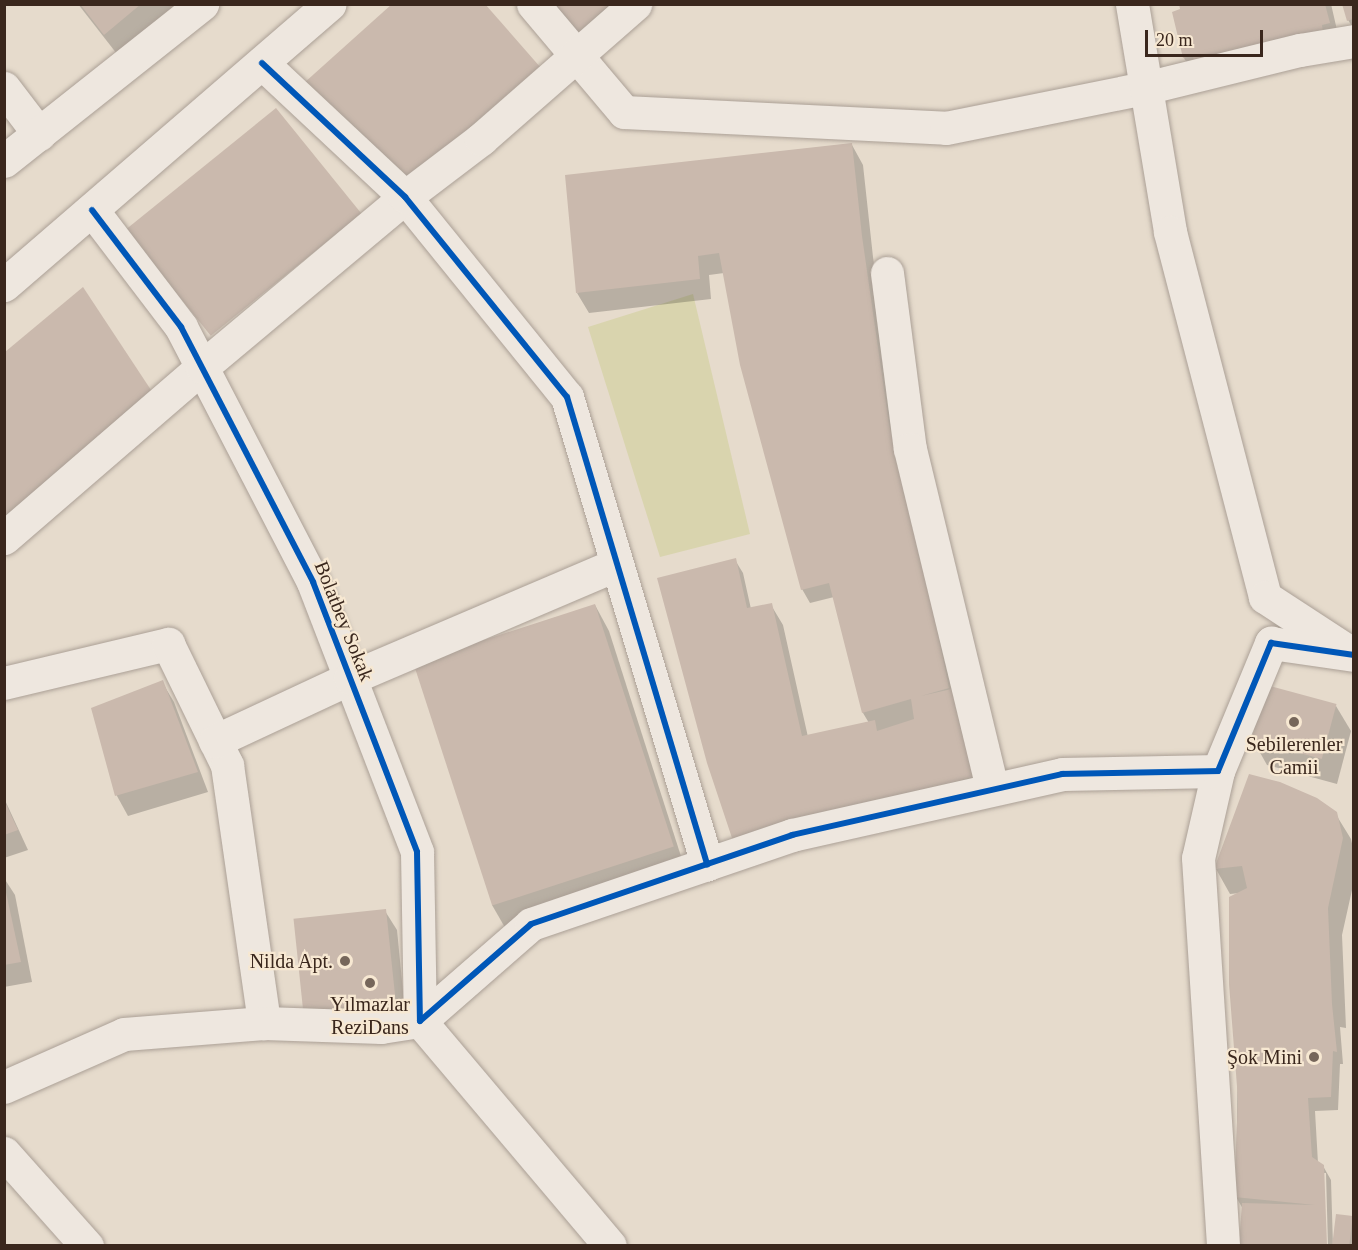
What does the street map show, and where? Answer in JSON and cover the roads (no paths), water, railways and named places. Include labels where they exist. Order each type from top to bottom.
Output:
[{"type":"street","points":[[4,160],[202,4]]},
{"type":"street","points":[[4,285],[330,4]]},
{"type":"street","points":[[533,4],[624,112],[946,128],[1145,88],[1300,50],[1353,41]]},
{"type":"street","points":[[4,538],[202,367],[405,197],[481,139],[635,4]]},
{"type":"street","points":[[1132,4],[1170,232],[1265,597],[1353,655]]},
{"type":"street","points":[[262,63],[405,197],[567,397],[707,864]]},
{"type":"street","points":[[4,88],[39,134]]},
{"type":"street","name":"Bolatbey Sokak","points":[[92,210],[181,327],[313,582],[417,852],[420,1021]]},
{"type":"street","points":[[888,273],[910,448],[992,789]]},
{"type":"street","points":[[215,741],[350,678],[617,564]]},
{"type":"street","points":[[1223,1245],[1198,858],[1218,771],[1271,643],[1353,655]]},
{"type":"street","points":[[4,683],[168,644],[227,765],[264,1023]]},
{"type":"street","points":[[4,1087],[124,1034],[264,1023],[381,1027],[420,1021],[531,924],[792,835],[1062,774],[1218,771]]},
{"type":"street","points":[[420,1021],[610,1245]]},
{"type":"street","points":[[4,1153],[87,1245]]},
{"type":"place","name":"Sebilerenler Camii","points":[[1294,722]]},
{"type":"place","name":"Nilda Apt.","points":[[345,961]]},
{"type":"place","name":"Yılmazlar ReziDans","points":[[370,983]]},
{"type":"place","name":"Şok Mini","points":[[1314,1057]]}]
